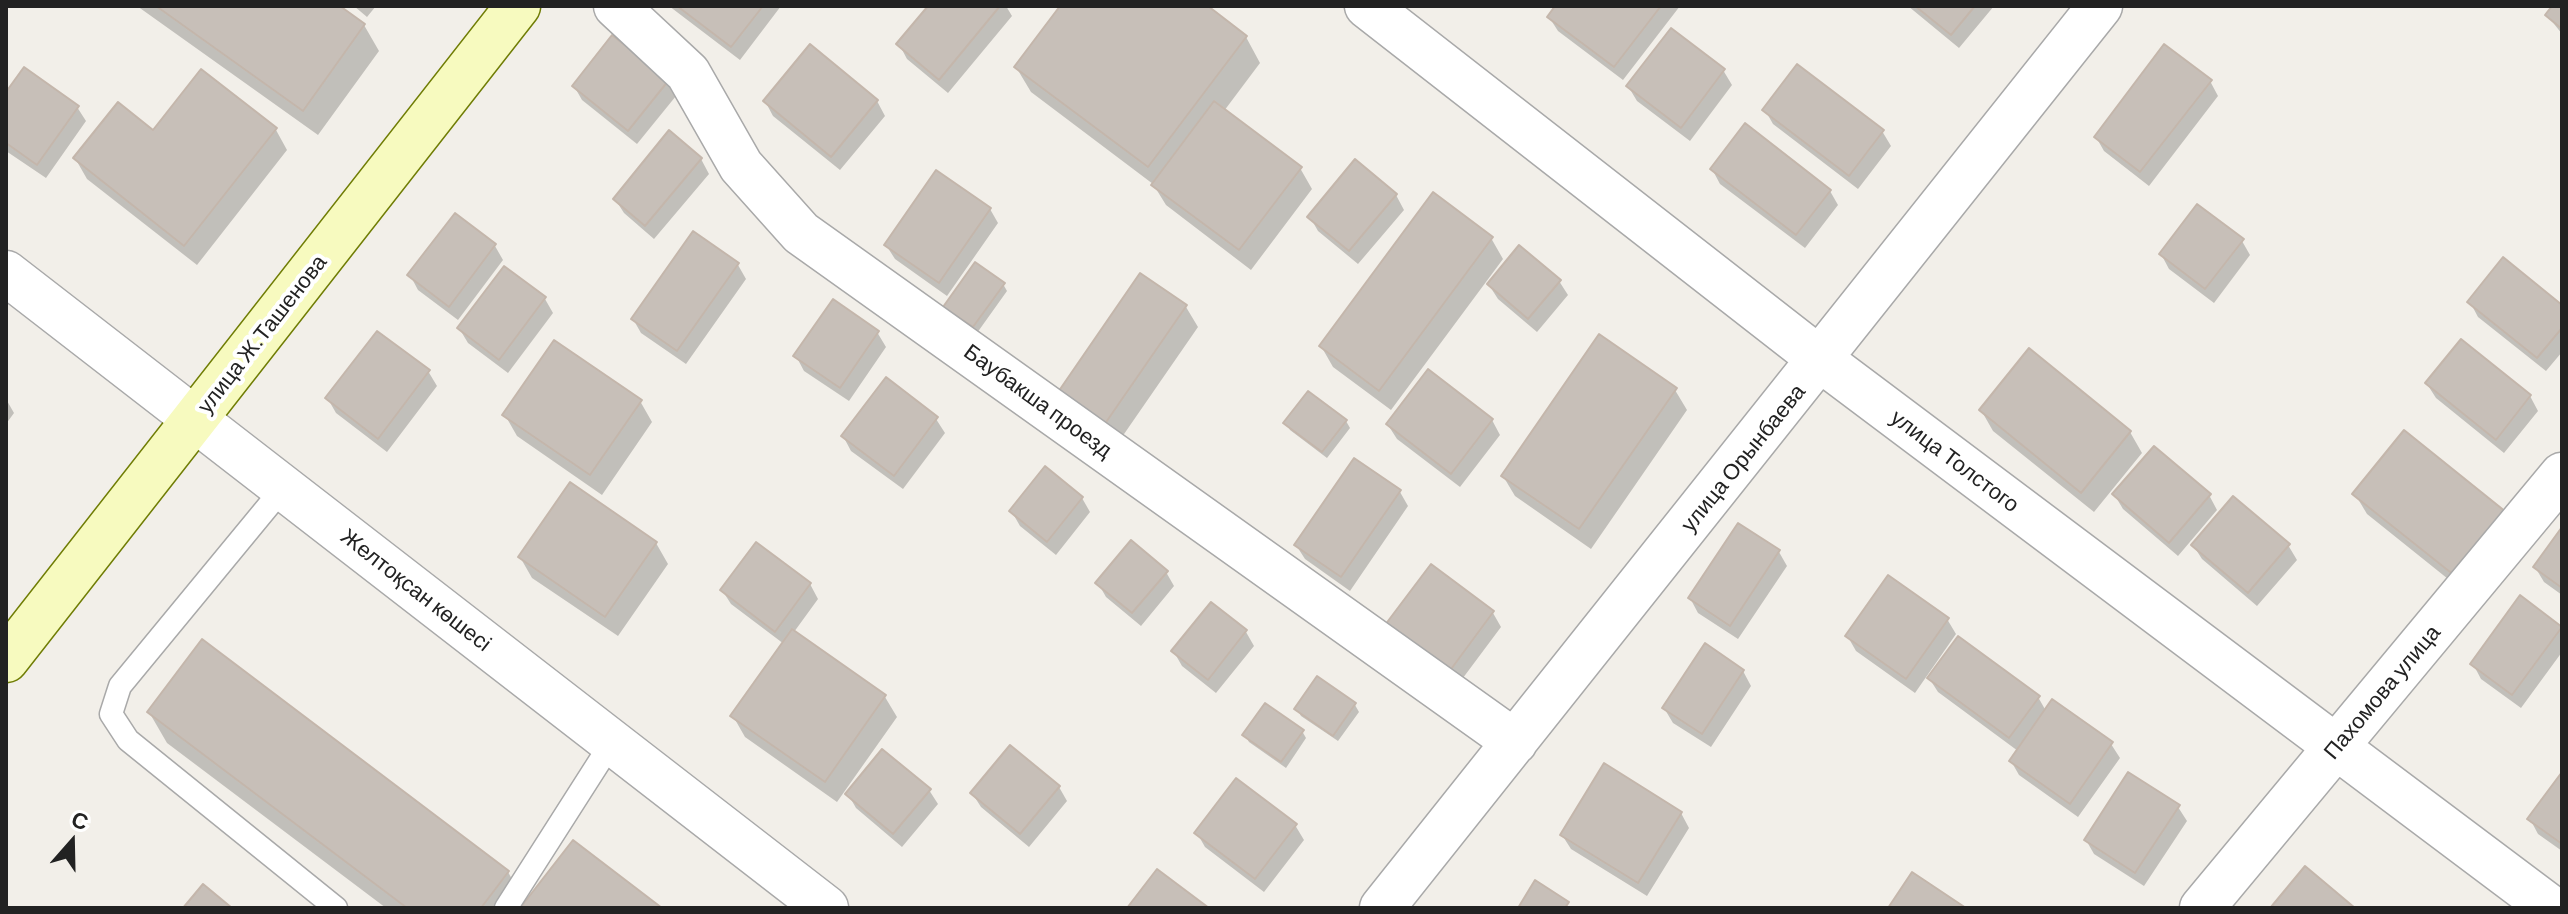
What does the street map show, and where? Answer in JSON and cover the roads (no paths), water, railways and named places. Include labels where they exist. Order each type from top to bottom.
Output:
[{"type":"street","name":"Баубакша проезд","points":[[616,6],[688,73],[741,166],[801,233],[1515,742]]},
{"type":"street","name":"улица Орынбаева","points":[[1382,908],[2100,6]]},
{"type":"street","name":"улица Ж.Ташенова","points":[[6,660],[196,418],[506,10]]},
{"type":"street","name":"улица Толстого","points":[[1391,13],[1821,360],[2551,908]]},
{"type":"street","name":"Желтоқсан көшесі","points":[[6,273],[826,908]]},
{"type":"street","name":"Пахомова улица","points":[[2202,908],[2562,475]]},
{"type":"lane","points":[[284,487],[120,686],[111,714],[128,740],[336,908]]},
{"type":"lane","points":[[506,908],[612,742]]}]
